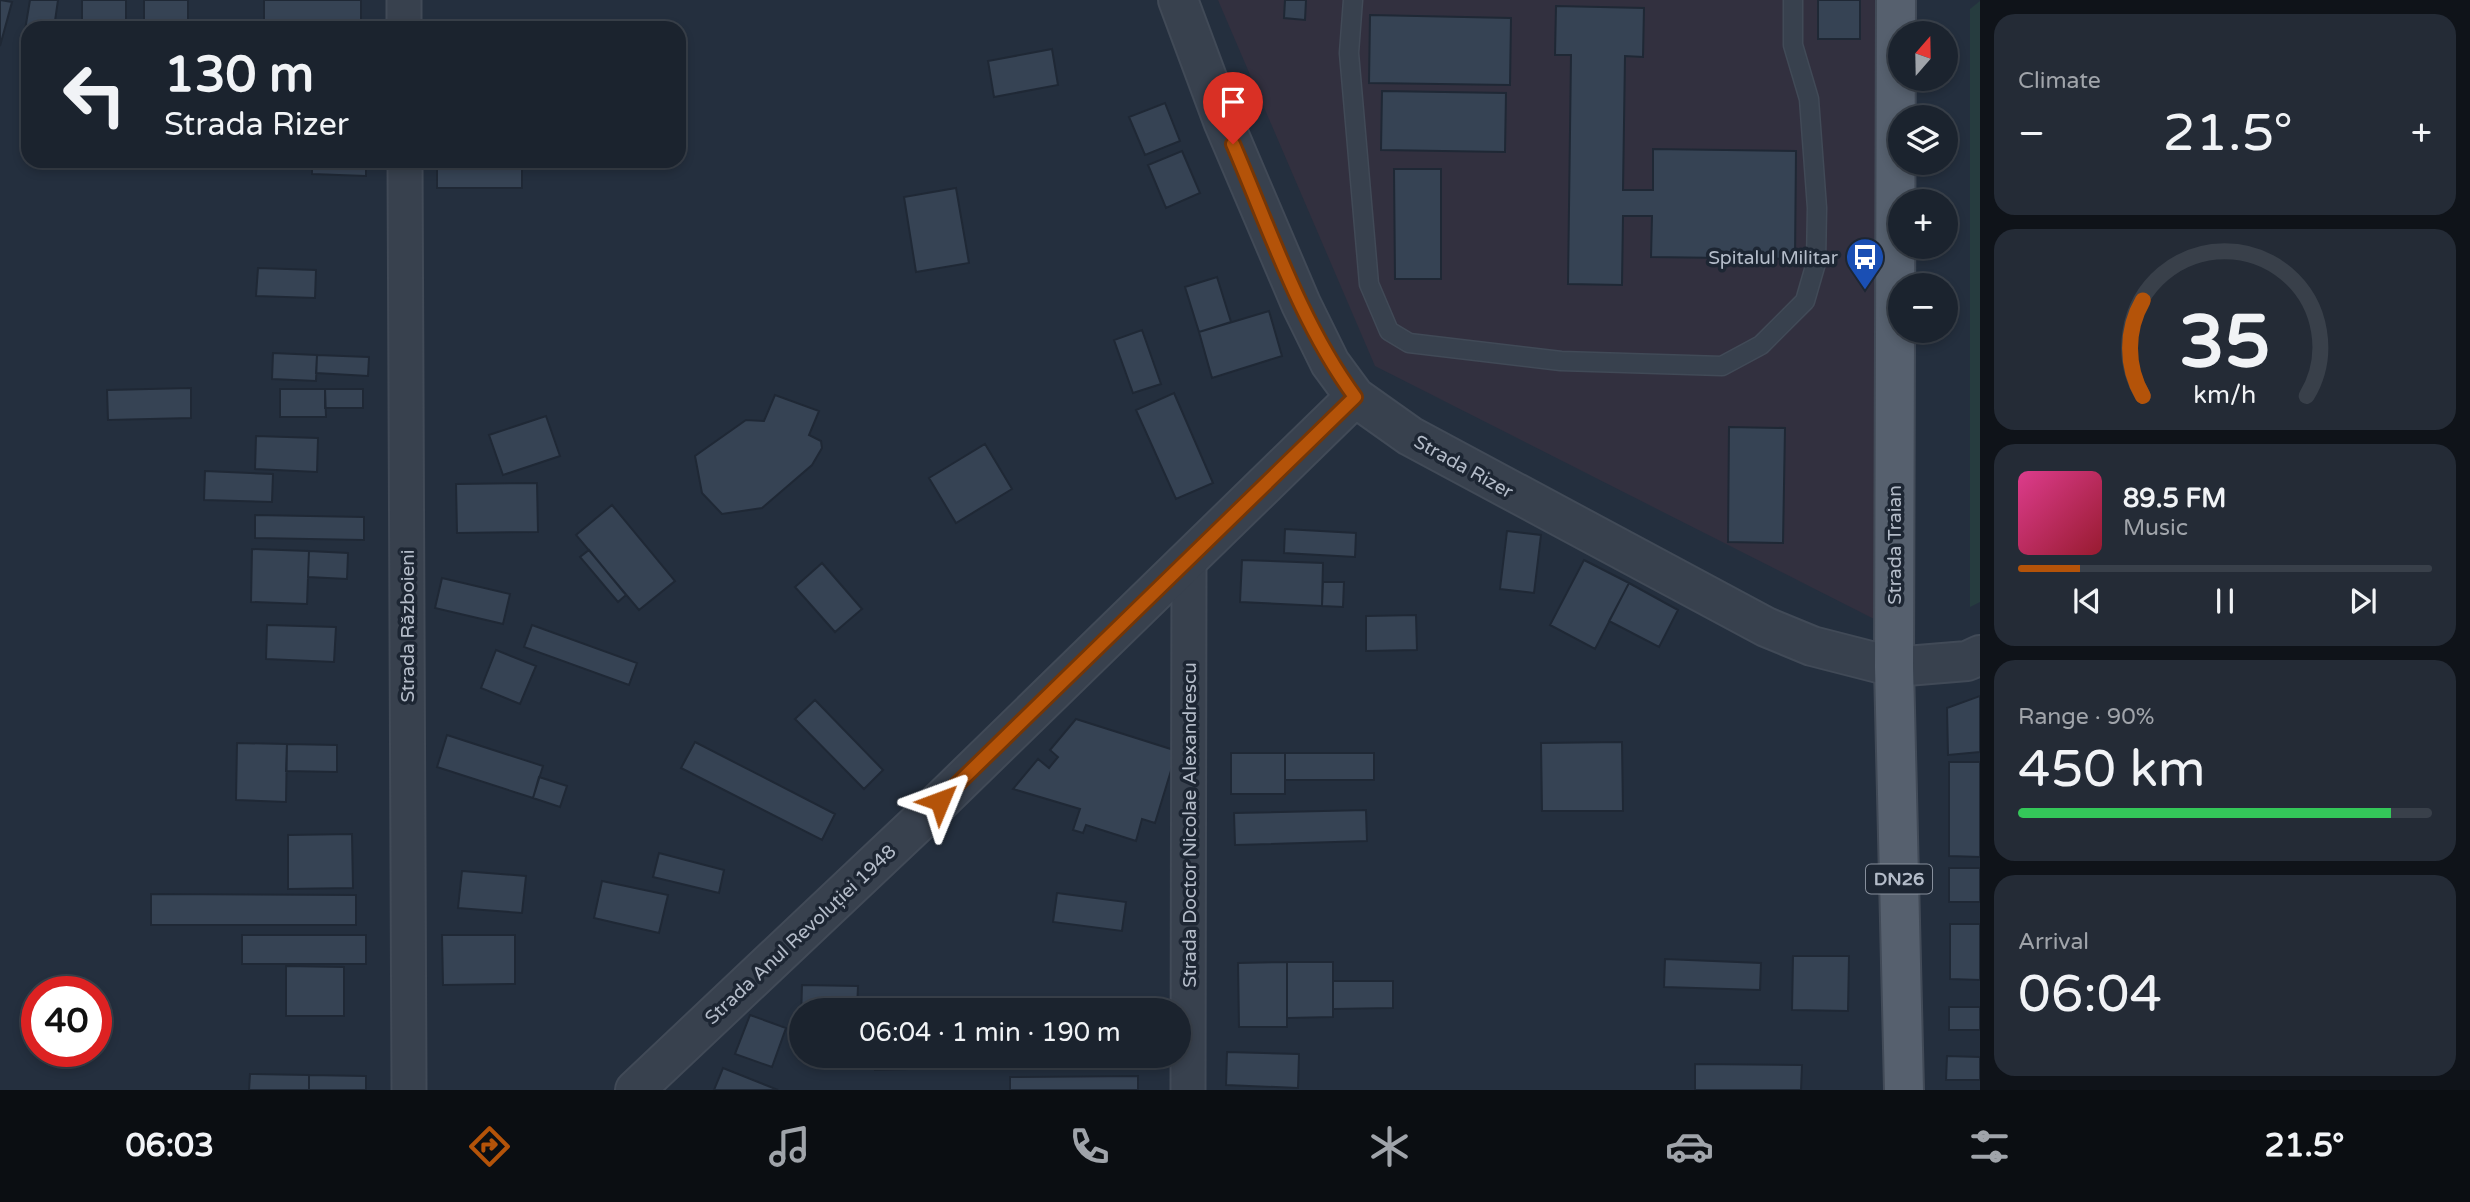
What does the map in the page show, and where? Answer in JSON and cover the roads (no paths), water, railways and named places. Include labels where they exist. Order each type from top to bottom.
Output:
[{"type":"main road","name":"Strada Traian","points":[[1896,0],[1894,667],[1903,1090]]},
{"type":"street","points":[[404,0],[404,21]]},
{"type":"street","name":"Strada Rizer","points":[[1178,0],[1223,121],[1301,304],[1330,363],[1355,397],[1410,436],[1766,627],[1812,646],[1894,667],[1967,661],[1980,655]]},
{"type":"street","name":"Strada Războieni","points":[[405,168],[409,1090]]},
{"type":"street","name":"Strada Anul Revoluției 1948","points":[[635,1090],[911,829],[1355,397]]},
{"type":"street","name":"Strada Doctor Nicolae Alexandrescu","points":[[1188,1090],[1189,559]]},
{"type":"lane","points":[[1353,0],[1349,53],[1368,284],[1389,331],[1409,343],[1561,361],[1722,366],[1761,345],[1788,321],[1805,301],[1815,276],[1817,208],[1809,99],[1793,45],[1793,0]]},
{"type":"place","name":"Spitalul Militar","points":[[1865,291]]}]
